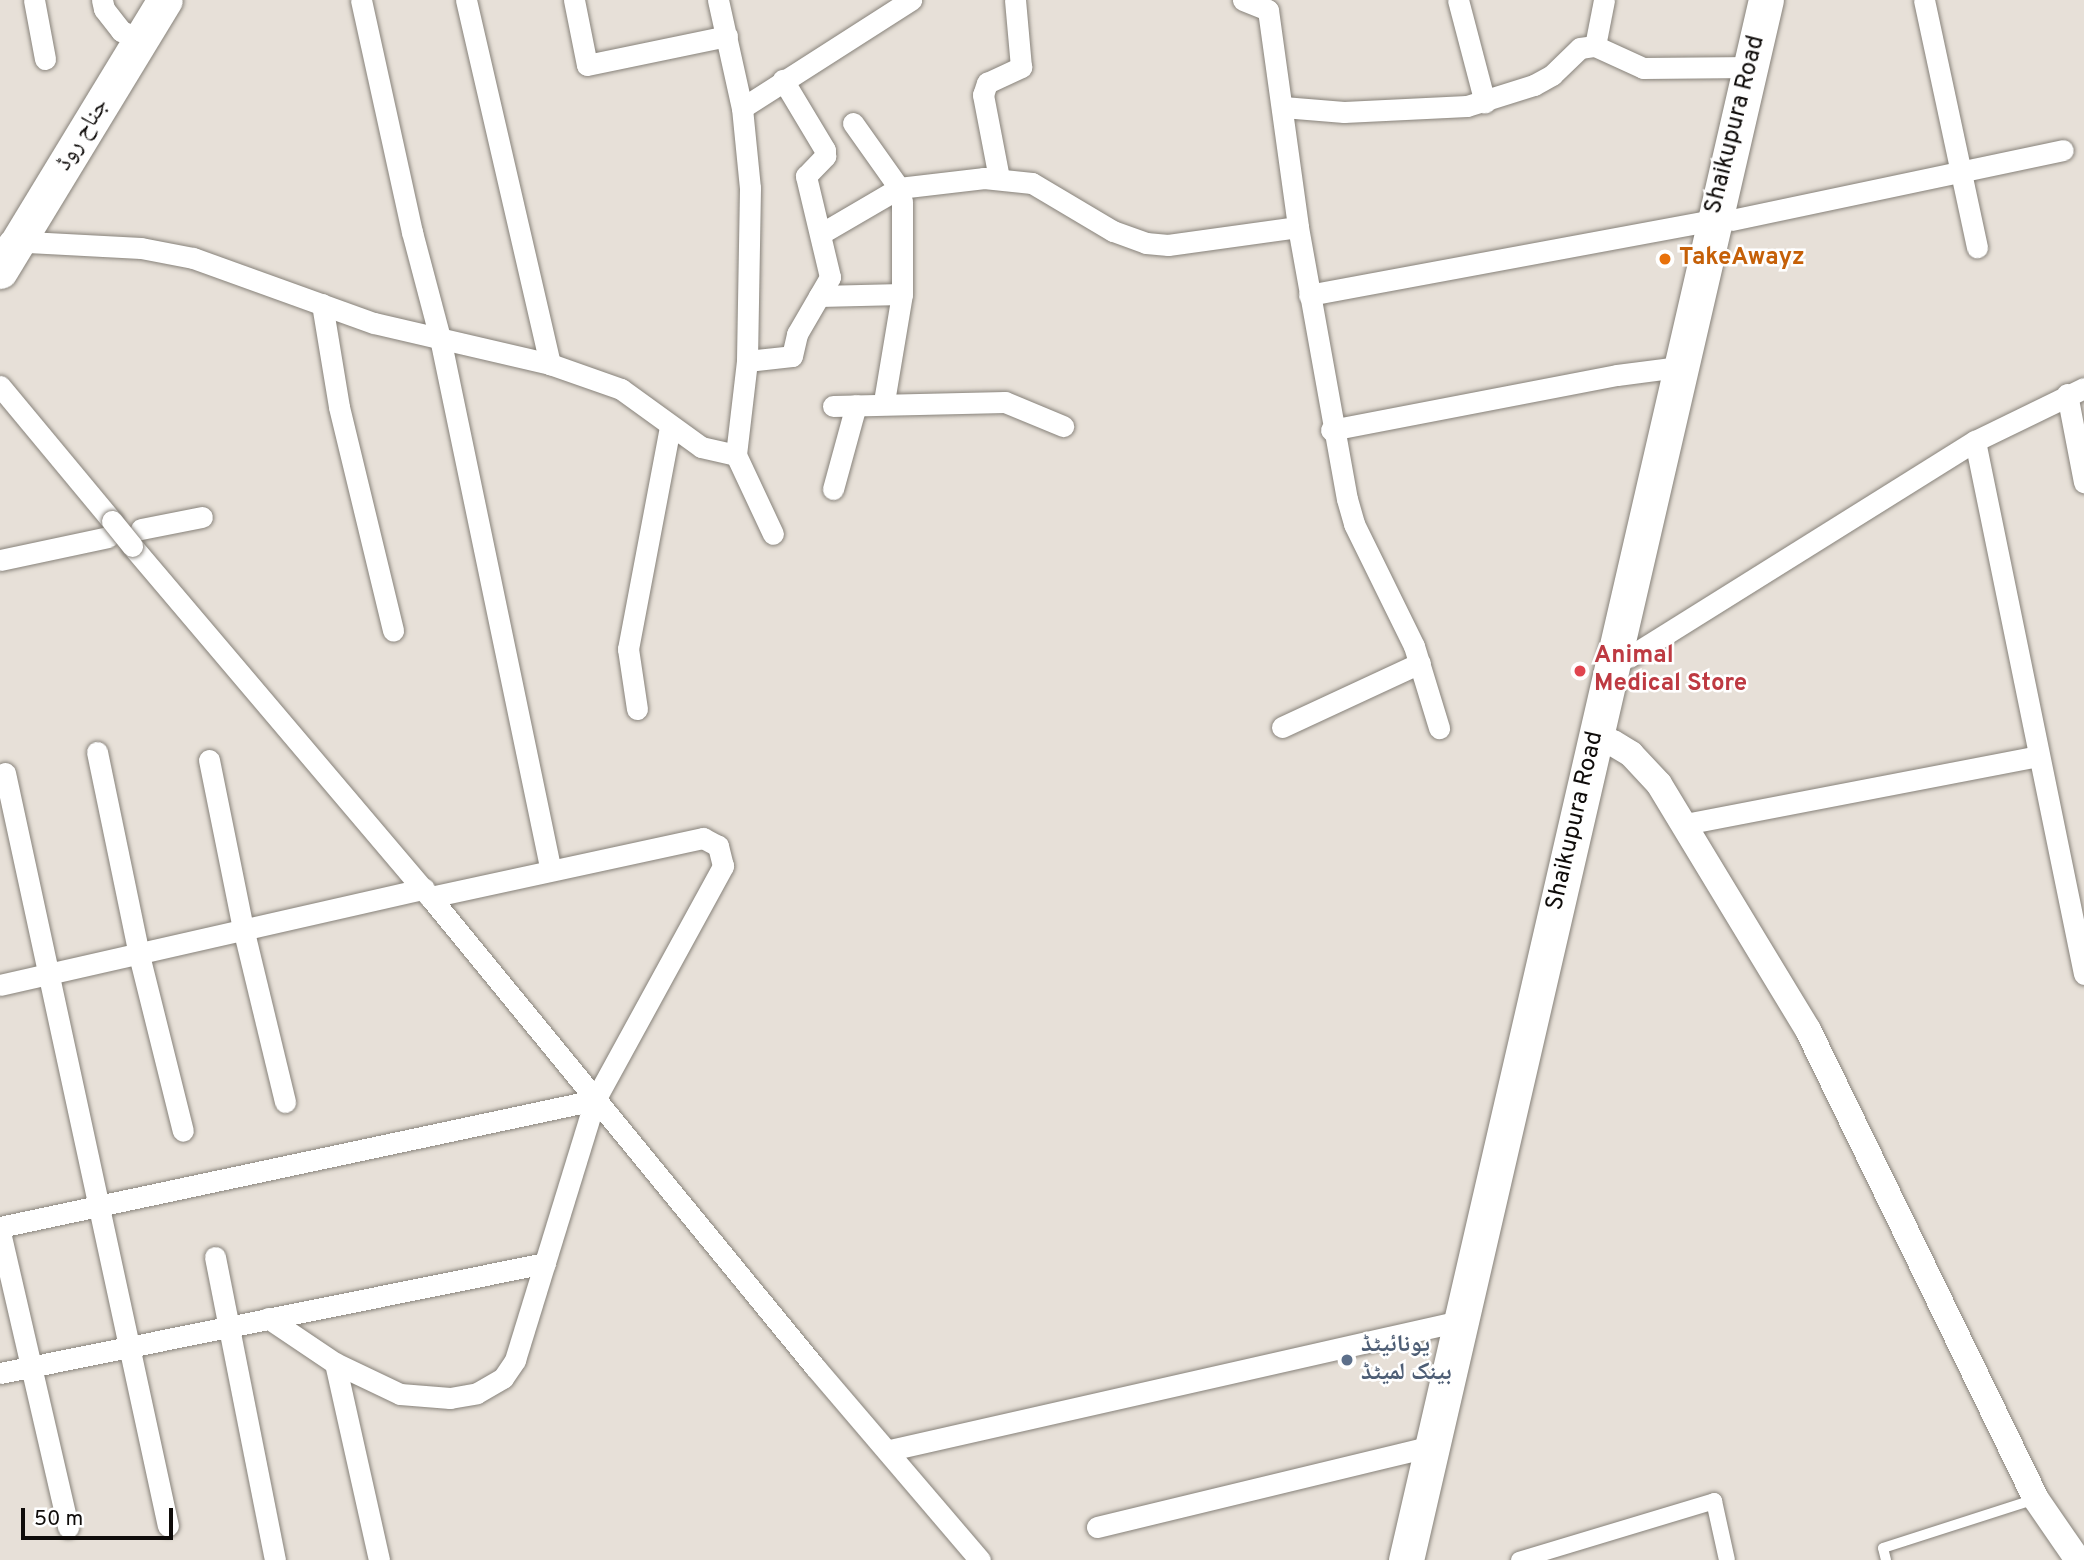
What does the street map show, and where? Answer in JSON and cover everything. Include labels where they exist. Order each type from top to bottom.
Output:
[{"type":"main road","name":"جناح روڈ","points":[[0,271],[9,241],[165,0]]},
{"type":"main road","name":"Shaikupura Road","points":[[1406,1560],[1604,741],[1629,657],[1766,0]]},
{"type":"main road","name":"Shaikupura Road","points":[[1423,1560],[1604,741],[1679,367],[1783,0]]},
{"type":"street","points":[[34,0],[46,59]]},
{"type":"street","points":[[102,0],[104,9],[121,31],[141,39]]},
{"type":"street","points":[[361,0],[412,232],[440,338],[550,867]]},
{"type":"street","points":[[466,0],[550,364]]},
{"type":"street","points":[[574,0],[587,65],[727,36]]},
{"type":"street","points":[[718,0],[742,108],[750,188],[747,361],[736,455],[773,534]]},
{"type":"street","points":[[742,108],[911,0]]},
{"type":"street","points":[[999,178],[983,95],[987,83],[1021,67],[1015,0]]},
{"type":"street","points":[[1243,0],[1267,5],[1298,228],[1331,430],[1354,524],[1420,663],[1438,728]]},
{"type":"street","points":[[1458,0],[1485,103]]},
{"type":"street","points":[[1595,46],[1604,0]]},
{"type":"street","points":[[1924,0],[1977,247]]},
{"type":"street","points":[[1283,107],[1411,111],[1485,103],[1534,85],[1552,75],[1580,48],[1595,46],[1643,68],[1752,67]]},
{"type":"street","points":[[747,361],[792,356],[796,334],[830,277],[822,233],[806,176],[825,156],[825,150],[783,80]]},
{"type":"street","points":[[853,123],[900,188],[902,294],[884,402]]},
{"type":"street","points":[[1310,295],[1722,220],[2063,150]]},
{"type":"street","points":[[822,233],[900,188],[999,178],[1032,183],[1113,231],[1146,243],[1168,245],[1298,228]]},
{"type":"street","points":[[9,241],[141,248],[193,258],[374,323],[550,364],[621,389],[701,447],[736,455]]},
{"type":"street","points":[[819,296],[902,294]]},
{"type":"street","points":[[322,303],[339,407],[393,631]]},
{"type":"street","points":[[1331,430],[1617,374],[1679,367]]},
{"type":"street","points":[[0,386],[110,529],[137,538],[815,1367],[890,1450],[980,1560]]},
{"type":"street","points":[[1629,657],[1975,441],[2076,391],[2084,482]]},
{"type":"street","points":[[833,406],[884,402],[963,406],[1005,402],[1063,426]]},
{"type":"street","points":[[833,489],[856,405]]},
{"type":"street","points":[[637,709],[628,649],[670,426]]},
{"type":"street","points":[[1975,441],[2084,974]]},
{"type":"street","points":[[137,538],[202,517]]},
{"type":"street","points":[[0,560],[110,529]]},
{"type":"street","points":[[1282,727],[1420,663]]},
{"type":"street","points":[[1604,741],[1647,769],[1685,824],[1808,1030],[2036,1499],[2078,1560]]},
{"type":"street","points":[[97,752],[139,955],[183,1131]]},
{"type":"street","points":[[1685,824],[2039,756]]},
{"type":"street","points":[[209,760],[243,928],[285,1102]]},
{"type":"street","points":[[5,773],[131,1344],[168,1526]]},
{"type":"street","points":[[0,985],[139,955],[243,928],[550,867],[703,838],[718,846],[721,855],[720,875],[653,989],[596,1100],[515,1360],[503,1378],[477,1393],[450,1398],[400,1394],[335,1363],[268,1318]]},
{"type":"street","points":[[68,1527],[0,1230],[100,1204],[596,1100]]},
{"type":"street","points":[[215,1257],[275,1560]]},
{"type":"street","points":[[0,1373],[131,1344],[545,1264]]},
{"type":"street","points":[[890,1450],[1464,1320]]},
{"type":"street","points":[[335,1363],[379,1560]]},
{"type":"street","points":[[1097,1527],[1435,1445]]},
{"type":"street","points":[[1519,1560],[1714,1501],[1727,1560]]},
{"type":"lane","points":[[1886,1560],[1883,1548],[2036,1499]]},
{"type":"place","name":"TakeAwayz","points":[[1665,259]]},
{"type":"place","name":"Animal Medical Store","points":[[1580,671]]},
{"type":"place","name":"یونائیٹڈ بینک لمیٹڈ","points":[[1347,1360]]}]
